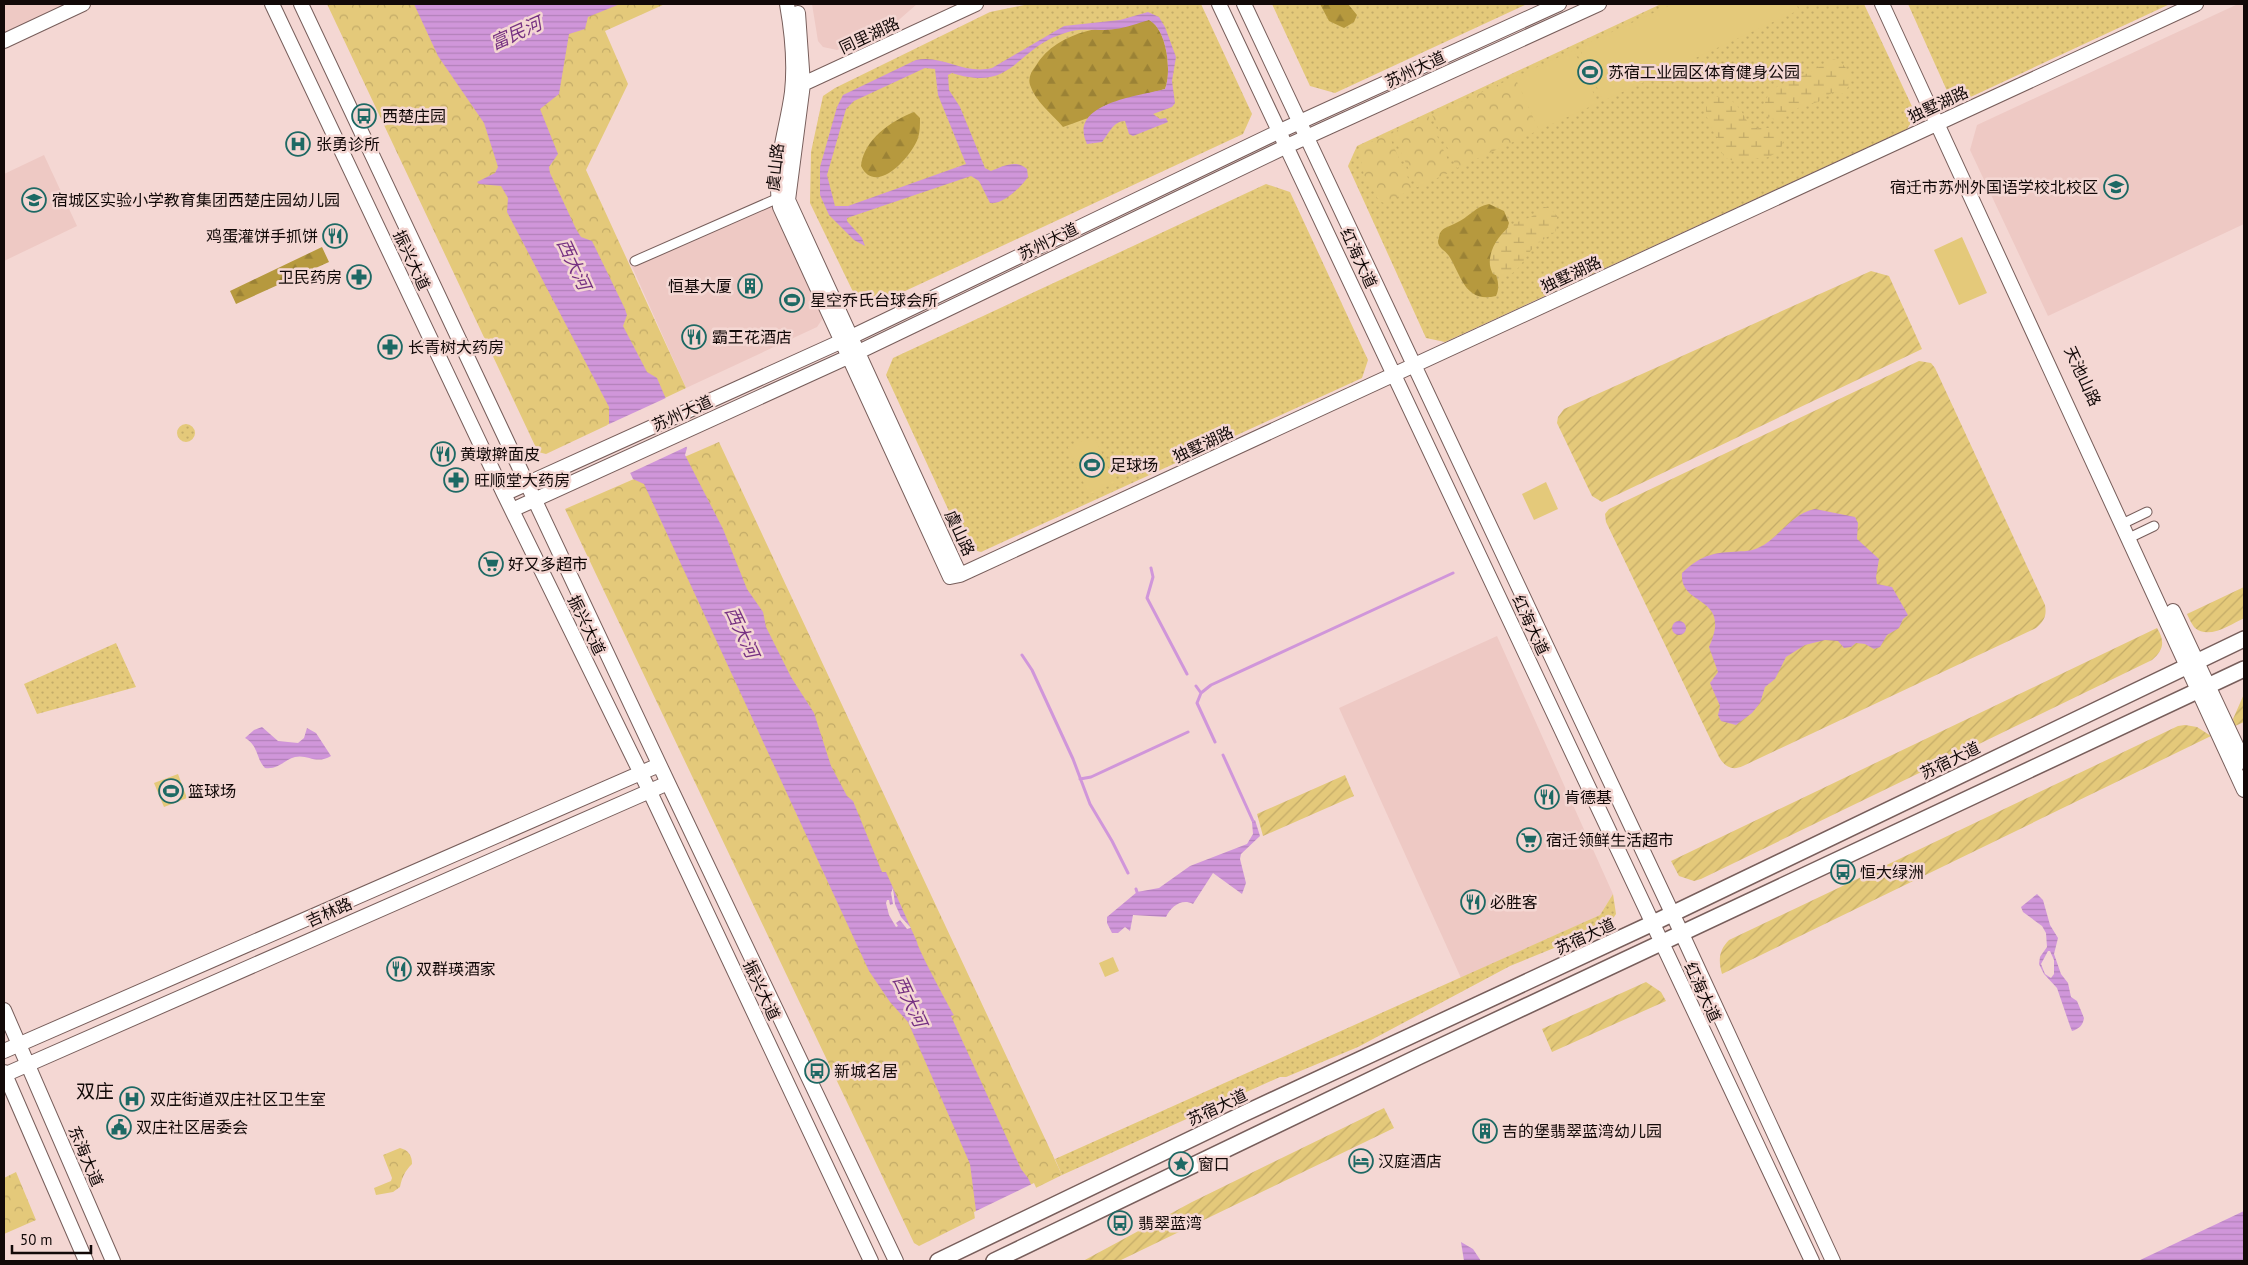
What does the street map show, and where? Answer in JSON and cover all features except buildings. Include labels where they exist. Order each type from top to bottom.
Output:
[{"type":"main road","name":"苏宿大道","points":[[938,1261],[1072,1195],[1672,914],[2244,639]]},
{"type":"main road","points":[[994,1261],[1418,1057],[2244,669]]},
{"type":"street","points":[[4,41],[83,4]]},
{"type":"street","name":"振兴大道","points":[[272,4],[504,494],[649,790],[871,1261]]},
{"type":"street","name":"振兴大道","points":[[302,4],[536,499],[659,765],[896,1261]]},
{"type":"street","name":"虞山路","points":[[787,4],[791,23],[792,93],[778,167],[783,196],[794,216],[853,354],[960,575]]},
{"type":"street","name":"虞山路","points":[[783,196],[804,84],[801,32],[797,4]]},
{"type":"street","name":"同里湖路","points":[[804,84],[976,4]]},
{"type":"street","name":"红海大道","points":[[1219,4],[1395,374],[1651,924],[1812,1261]]},
{"type":"street","name":"红海大道","points":[[1244,4],[1682,934],[1833,1261]]},
{"type":"street","name":"苏州大道","points":[[504,494],[846,339],[1300,122],[1559,4]]},
{"type":"street","name":"苏州大道","points":[[512,510],[853,354],[1287,146],[1599,4]]},
{"type":"street","name":"天池山路","points":[[1882,4],[1942,121]]},
{"type":"street","name":"天池山路","points":[[1893,4],[1942,121],[2126,522],[2204,688],[2244,762]]},
{"type":"street","name":"独墅湖路","points":[[960,575],[2196,4]]},
{"type":"street","points":[[635,261],[783,196]]},
{"type":"street","points":[[2126,522],[2148,512]]},
{"type":"street","points":[[2133,536],[2154,526]]},
{"type":"street","points":[[2204,688],[2244,790]]},
{"type":"street","name":"吉林路","points":[[4,1051],[659,765]]},
{"type":"street","name":"吉林路","points":[[4,1074],[668,783]]},
{"type":"street","name":"东海大道","points":[[4,1010],[113,1261]]},
{"type":"street","points":[[4,1074],[86,1261]]},
{"type":"shaded area","points":[[4,4],[71,4],[4,36]]},
{"type":"shaded area","points":[[812,4],[917,4],[893,25],[837,50],[823,47],[818,41]]},
{"type":"shaded area","name":"宿迁市苏州外国语学校北校区","points":[[2238,4],[2244,4],[2244,224],[2048,316],[1970,150],[1977,125]]},
{"type":"shaded area","name":"宿城区实验小学教育集团西楚庄园幼儿园","points":[[44,155],[77,226],[4,261],[4,174]]},
{"type":"shaded area","points":[[770,197],[823,318],[817,327],[686,388],[629,260]]},
{"type":"shaded area","points":[[1497,636],[1613,894],[1600,915],[1461,978],[1339,708]]},
{"type":"green space","points":[[327,4],[665,4],[605,31],[628,84],[586,170],[686,388],[546,454],[538,452]]},
{"type":"green space","points":[[1029,4],[1201,4],[1252,114],[1243,134],[875,305],[857,300],[810,203],[811,152],[823,96],[835,88],[990,12]]},
{"type":"green space","points":[[1272,4],[1527,4],[1335,93],[1310,86]]},
{"type":"green space","points":[[1320,4],[1348,4],[1357,15],[1354,22],[1344,28],[1329,21]]},
{"type":"green space","points":[[1661,4],[1864,4],[1916,115],[1907,129],[1445,342],[1426,338],[1348,166],[1357,146]]},
{"type":"green space","points":[[1673,4],[1796,4],[1799,10],[1603,101],[1579,47]]},
{"type":"green space","points":[[1908,4],[2170,4],[1962,101],[1948,93]]},
{"type":"green space","points":[[1149,20],[1160,32],[1164,41],[1168,62],[1165,89],[1106,105],[1088,118],[1063,127],[1040,102],[1030,85],[1031,73],[1045,54],[1057,44],[1086,32]]},
{"type":"green space","points":[[1574,50],[1598,103],[1539,130],[1515,77]]},
{"type":"green space","points":[[1834,59],[1844,65],[1849,74],[1849,84],[1844,94],[1833,92],[1818,102],[1803,105],[1777,121],[1765,115],[1767,98],[1777,87]]},
{"type":"green space","points":[[1515,77],[1539,130],[1457,168],[1432,115]]},
{"type":"green space","points":[[1714,97],[1722,97],[1733,102],[1751,128],[1769,128],[1778,131],[1783,141],[1781,149],[1765,158],[1727,159],[1721,152],[1707,115],[1707,105]]},
{"type":"green space","points":[[914,112],[920,118],[920,131],[909,154],[884,176],[875,177],[868,174],[861,166],[867,147],[880,132],[896,120]]},
{"type":"green space","points":[[1428,116],[1453,171],[1417,187],[1392,133]]},
{"type":"green space","points":[[1388,134],[1413,189],[1384,203],[1379,201],[1364,175],[1359,151],[1361,147]]},
{"type":"green space","points":[[1266,184],[1290,192],[1368,360],[1362,378],[981,552],[966,548],[886,375],[893,358]]},
{"type":"green space","points":[[1489,204],[1504,211],[1509,223],[1494,270],[1497,276],[1498,290],[1496,296],[1486,297],[1477,296],[1471,292],[1461,280],[1449,256],[1440,247],[1438,241],[1443,229],[1460,221],[1480,207]]},
{"type":"green space","points":[[1544,207],[1550,208],[1557,216],[1556,231],[1535,246],[1512,274],[1500,276],[1493,274],[1490,260],[1497,240],[1507,228],[1531,217]]},
{"type":"green space","points":[[1962,237],[1987,293],[1959,305],[1934,250]]},
{"type":"green space","points":[[322,247],[329,262],[236,304],[230,291]]},
{"type":"green space","points":[[1871,271],[1889,276],[1922,349],[1602,502],[1592,496],[1557,423],[1558,417],[1564,409]]},
{"type":"green space","points":[[1919,361],[1931,363],[1935,368],[2045,605],[2046,612],[2044,618],[2036,628],[1743,766],[1729,767],[1719,757],[1606,522],[1605,514],[1609,509]]},
{"type":"green space","points":[[182,424],[190,424],[195,429],[193,440],[182,442],[177,437],[177,429]]},
{"type":"green space","name":"足球场","points":[[1094,436],[1115,483],[1089,495],[1068,447]]},
{"type":"green space","points":[[719,442],[1062,1175],[919,1246],[914,1243],[565,509]]},
{"type":"green space","points":[[1546,482],[1558,509],[1534,520],[1522,494]]},
{"type":"green space","points":[[2244,587],[2244,618],[2213,632],[2201,631],[2194,627],[2187,614]]},
{"type":"green space","points":[[2157,628],[2162,645],[2159,653],[2152,660],[1701,879],[1694,881],[1679,876],[1671,861]]},
{"type":"green space","points":[[116,643],[136,687],[37,714],[24,684]]},
{"type":"green space","points":[[2244,694],[2244,722],[2235,726],[2233,719]]},
{"type":"green space","points":[[2178,726],[2197,727],[2211,736],[1722,974],[1720,956],[1729,940]]},
{"type":"green space","name":"篮球场","points":[[178,774],[187,798],[164,807],[154,783]]},
{"type":"green space","points":[[1345,775],[1354,796],[1263,836],[1257,814]]},
{"type":"green space","points":[[1613,894],[1616,914],[1608,926],[1510,966],[1358,1047],[1286,1077],[1280,1077],[1062,1175],[1055,1159],[1600,915]]},
{"type":"green space","points":[[1113,957],[1119,971],[1105,977],[1099,963]]},
{"type":"green space","points":[[1646,982],[1661,992],[1666,1001],[1552,1052],[1542,1029]]},
{"type":"green space","points":[[1384,1108],[1394,1128],[1119,1261],[1083,1261],[1192,1202]]},
{"type":"green space","points":[[400,1148],[409,1153],[412,1164],[404,1174],[400,1187],[393,1192],[376,1195],[374,1188],[391,1181],[392,1178],[383,1155]]},
{"type":"green space","points":[[16,1172],[36,1220],[4,1234],[4,1178]]},
{"type":"water","points":[[414,4],[620,4],[588,17],[585,29],[569,34],[559,94],[540,109],[558,154],[549,167],[550,173],[576,229],[581,237],[592,241],[625,309],[627,315],[623,326],[647,372],[657,378],[687,448],[685,455],[723,529],[747,589],[763,612],[766,627],[791,677],[814,713],[831,766],[847,796],[853,801],[882,872],[886,872],[922,954],[954,1015],[951,1016],[1021,1169],[1028,1178],[1067,1261],[977,1219],[970,1164],[908,1022],[890,1002],[869,971],[644,484],[633,479],[609,428],[609,407],[507,212],[508,198],[501,186],[479,184],[477,182],[495,173],[498,167],[484,123],[438,56]]},
{"type":"water","points":[[1148,12],[1159,17],[1165,27],[1176,57],[1172,81],[1175,103],[1172,107],[1153,114],[1160,119],[1166,118],[1168,122],[1133,136],[1129,134],[1125,121],[1117,123],[1102,142],[1087,144],[1084,130],[1087,119],[1096,110],[1109,104],[1165,89],[1168,62],[1164,41],[1160,32],[1149,20],[1128,27],[1109,30],[1071,31],[1048,40],[1002,73],[989,77],[973,78],[952,73],[948,75],[949,90],[960,107],[985,168],[991,171],[1018,164],[1027,169],[1028,177],[1011,195],[995,203],[990,203],[979,181],[971,176],[847,218],[847,221],[862,238],[865,246],[854,240],[829,215],[820,195],[820,167],[837,107],[843,95],[916,60],[935,60],[972,69],[992,68],[1064,26],[1120,20]],"holes":[[[925,68],[935,69],[938,95],[966,164],[848,206],[835,206],[827,175],[846,109],[854,101]]]},
{"type":"water","points":[[1815,509],[1855,517],[1858,523],[1857,539],[1879,559],[1876,577],[1877,584],[1892,587],[1908,615],[1903,619],[1899,628],[1887,635],[1880,647],[1874,649],[1865,644],[1856,643],[1851,647],[1844,648],[1838,641],[1825,640],[1805,645],[1786,657],[1775,679],[1765,687],[1760,703],[1752,713],[1736,725],[1721,721],[1718,715],[1720,706],[1710,683],[1718,672],[1709,647],[1715,630],[1714,618],[1710,610],[1703,603],[1688,592],[1683,584],[1682,573],[1699,560],[1710,555],[1748,551],[1758,548],[1766,544],[1799,516]]},
{"type":"water","points":[[1676,621],[1682,621],[1686,628],[1682,635],[1676,635],[1672,631],[1672,625]]},
{"type":"water","points":[[262,727],[278,741],[298,743],[304,738],[307,728],[316,733],[331,756],[321,760],[300,756],[291,758],[274,768],[265,768],[253,745],[245,738],[254,730]]},
{"type":"water","points":[[1255,820],[1260,836],[1241,854],[1240,859],[1246,883],[1242,894],[1213,873],[1193,904],[1184,902],[1177,904],[1166,917],[1133,915],[1130,931],[1125,927],[1118,933],[1112,933],[1107,923],[1107,917],[1137,892],[1159,888],[1190,866],[1247,844],[1253,834],[1252,822]]},
{"type":"water","points":[[2037,894],[2043,900],[2050,925],[2058,938],[2054,954],[2061,974],[2068,983],[2071,997],[2077,1001],[2084,1018],[2079,1028],[2072,1031],[2057,988],[2044,974],[2039,964],[2040,957],[2047,947],[2046,933],[2042,926],[2023,912],[2021,907]],"holes":[[[2048,951],[2050,951],[2054,960],[2054,974],[2051,978],[2045,974],[2041,964]]]},
{"type":"water","points":[[2244,1211],[2244,1261],[2138,1261]]},
{"type":"water","points":[[1461,1242],[1473,1249],[1481,1261],[1464,1261]]},
{"type":"pier","points":[[668,397],[688,446],[628,474],[607,425]]},
{"type":"pier","points":[[893,888],[895,904],[901,917],[911,928],[907,929],[900,920],[896,923],[898,926],[896,927],[889,915],[886,903],[889,900],[890,905],[893,904],[891,893]]},
{"type":"pier","points":[[1034,1183],[1069,1261],[995,1261],[975,1219],[974,1212]]},
{"type":"waterway","points":[[1151,568],[1153,577],[1147,598],[1187,674]]},
{"type":"waterway","points":[[1215,742],[1197,703],[1201,693],[1211,685],[1453,573]]},
{"type":"waterway","points":[[1022,655],[1032,670],[1073,759],[1090,804],[1128,873]]},
{"type":"waterway","points":[[1196,686],[1201,693]]},
{"type":"waterway","points":[[1080,779],[1091,777],[1188,732]]},
{"type":"waterway","points":[[1223,755],[1253,821]]},
{"type":"place","name":"苏宿工业园区体育健身公园","points":[[1590,72]]},
{"type":"place","name":"西楚庄园","points":[[364,116]]},
{"type":"place","name":"张勇诊所","points":[[298,144]]},
{"type":"place","name":"宿迁市苏州外国语学校北校区","points":[[2116,187]]},
{"type":"place","name":"宿城区实验小学教育集团西楚庄园幼儿园","points":[[34,200]]},
{"type":"place","name":"鸡蛋灌饼手抓饼","points":[[335,236]]},
{"type":"place","name":"卫民药房","points":[[359,277]]},
{"type":"place","name":"恒基大厦","points":[[750,286]]},
{"type":"place","name":"星空乔氏台球会所","points":[[792,300]]},
{"type":"place","name":"霸王花酒店","points":[[694,337]]},
{"type":"place","name":"长青树大药房","points":[[390,347]]},
{"type":"place","name":"黄墩擀面皮","points":[[443,454]]},
{"type":"place","name":"足球场","points":[[1092,465]]},
{"type":"place","name":"旺顺堂大药房","points":[[456,480]]},
{"type":"place","name":"好又多超市","points":[[491,564]]},
{"type":"place","name":"篮球场","points":[[171,791]]},
{"type":"place","name":"肯德基","points":[[1547,797]]},
{"type":"place","name":"宿迁领鲜生活超市","points":[[1529,840]]},
{"type":"place","name":"恒大绿洲","points":[[1843,872]]},
{"type":"place","name":"必胜客","points":[[1473,902]]},
{"type":"place","name":"双群瑛酒家","points":[[399,969]]},
{"type":"place","name":"新城名居","points":[[817,1071]]},
{"type":"place","name":"双庄街道双庄社区卫生室","points":[[132,1099]]},
{"type":"place","name":"双庄社区居委会","points":[[119,1127]]},
{"type":"place","name":"吉的堡翡翠蓝湾幼儿园","points":[[1485,1131]]},
{"type":"place","name":"汉庭酒店","points":[[1361,1161]]},
{"type":"place","name":"窗口","points":[[1181,1164]]},
{"type":"place","name":"翡翠蓝湾","points":[[1120,1223]]},
{"type":"district","name":"双庄","points":[[95,1091]]},
{"type":"water label","name":"富民河","points":[[516,33]]},
{"type":"water label","name":"西大河","points":[[574,264]]},
{"type":"water label","name":"西大河","points":[[742,632]]},
{"type":"water label","name":"西大河","points":[[910,1001]]}]
